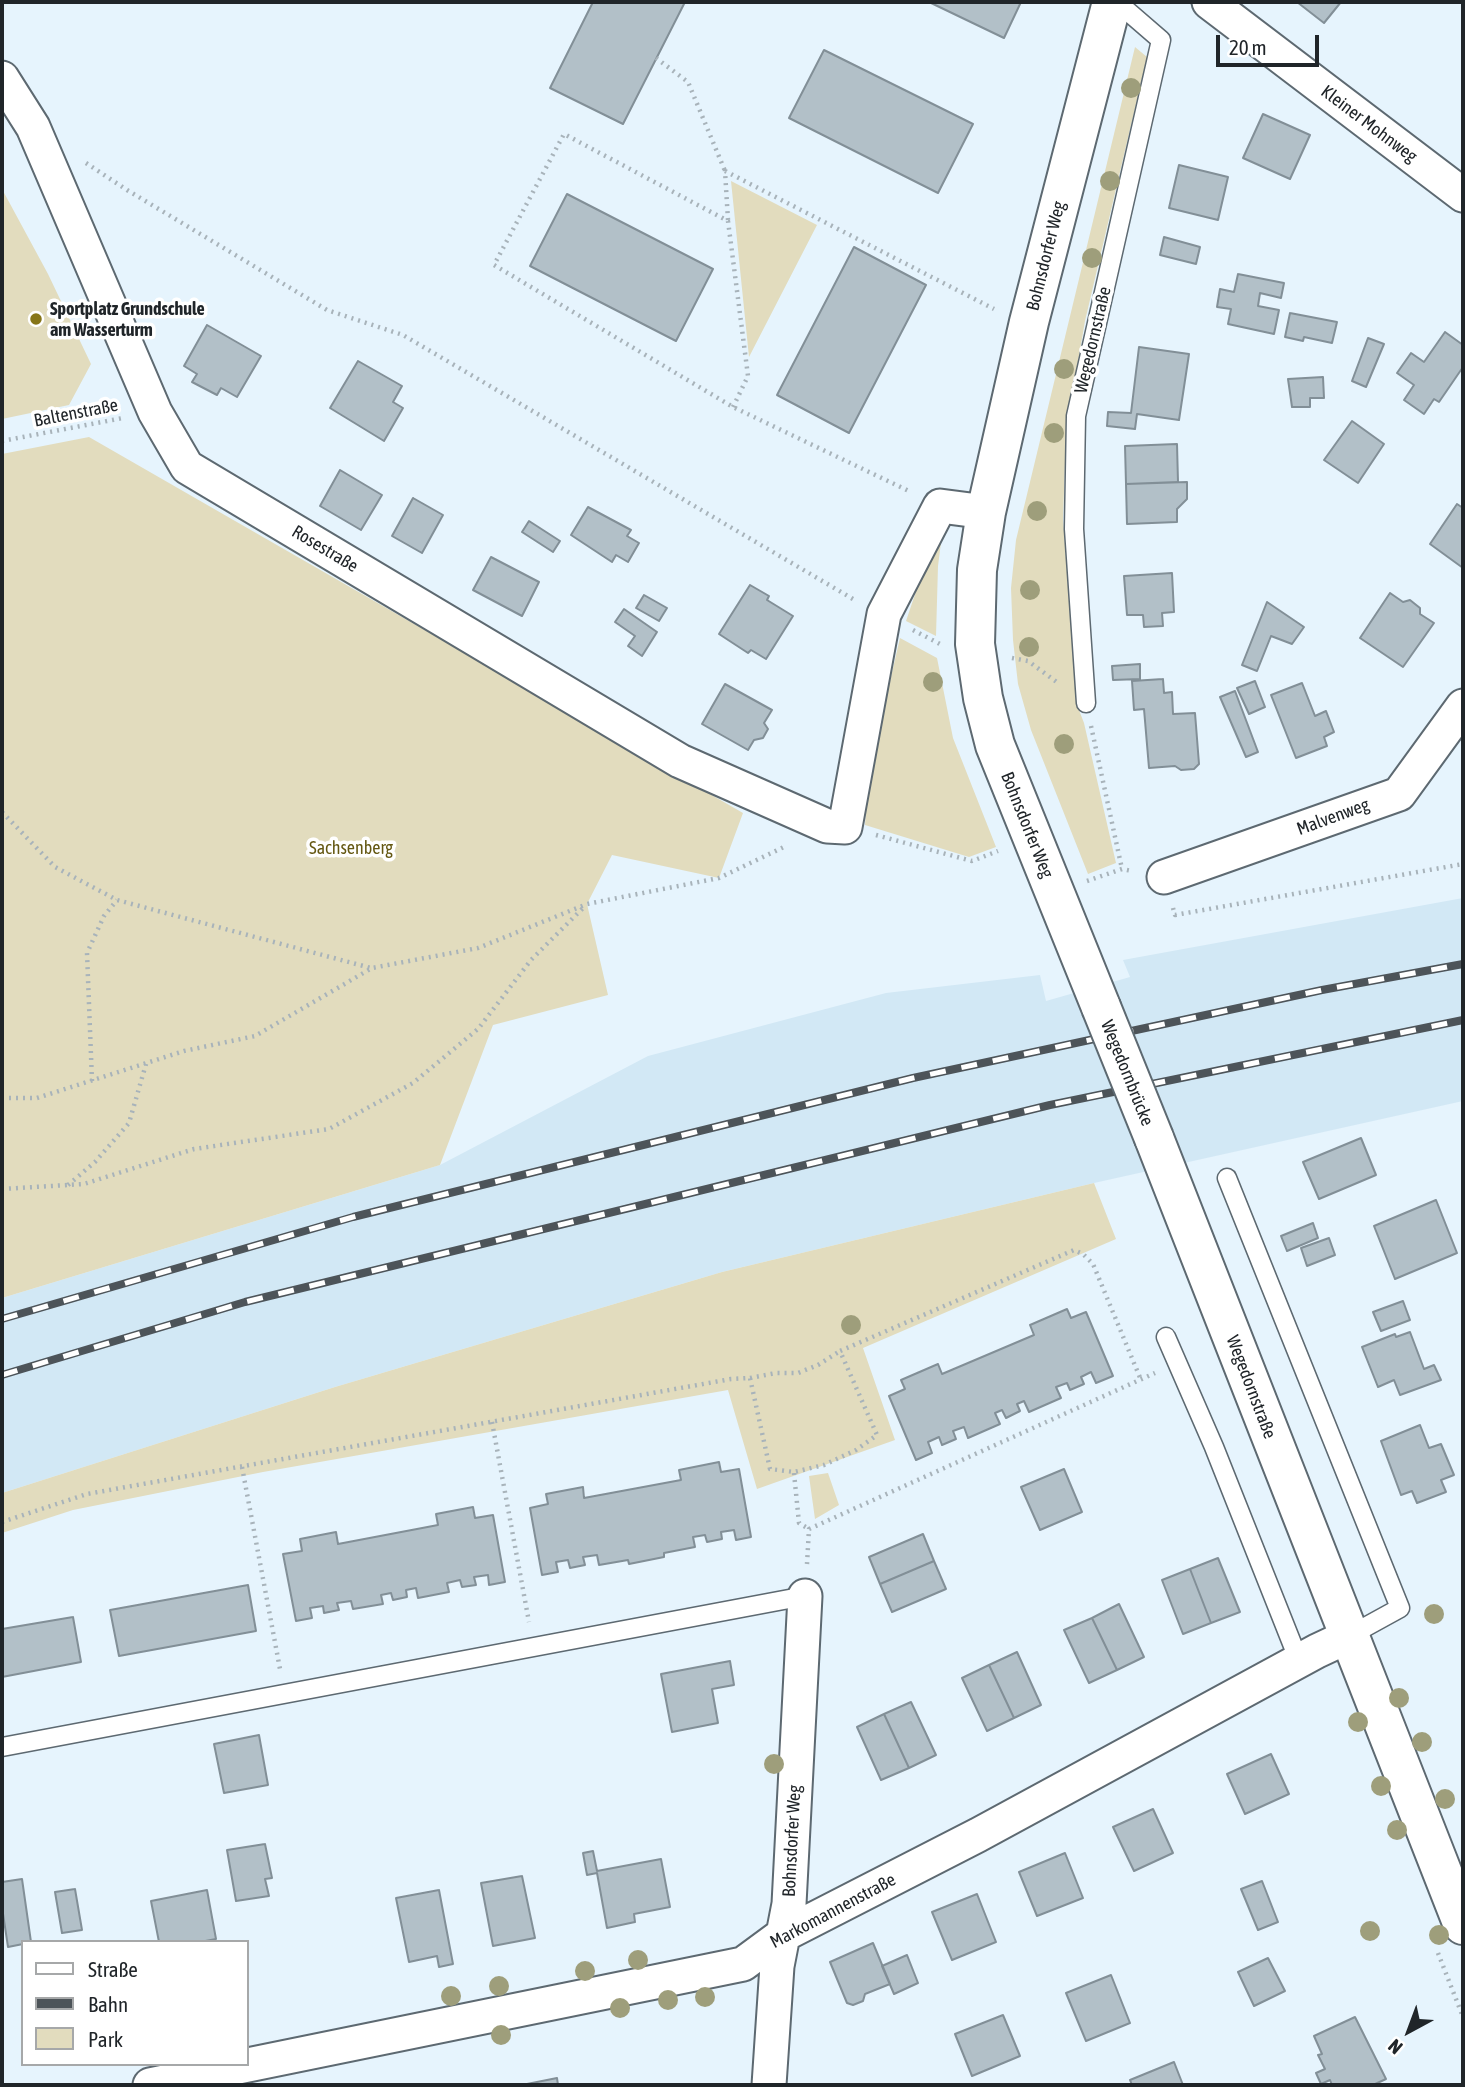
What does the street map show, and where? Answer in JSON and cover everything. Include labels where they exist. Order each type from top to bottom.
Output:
[{"type":"street","name":"Bohnsdorfer Weg","points":[[1101,1007],[995,744],[983,698],[975,644],[977,570],[986,512],[1029,321],[1115,2]]},
{"type":"street","name":"Kleiner Mohnweg","points":[[1209,2],[1463,195]]},
{"type":"street","name":"Rosestraße","points":[[2,78],[33,127],[155,412],[187,467],[680,761],[836,826]]},
{"type":"street","points":[[836,826],[884,614],[940,506],[986,512]]},
{"type":"street","name":"Malvenweg","points":[[1164,877],[1399,794],[1463,706]]},
{"type":"street","name":"Wegedornbrücke","points":[[1101,1007],[1154,1138]]},
{"type":"street","name":"Wegedornstraße","points":[[1154,1138],[1463,1925]]},
{"type":"street","name":"Bohnsdorfer Weg","points":[[769,2085],[777,1966],[789,1904],[806,1596]]},
{"type":"street","name":"Markomannenstraße","points":[[248,2065],[743,1964],[781,1936],[978,1835],[1349,1636]]},
{"type":"street","name":"Markomannenstraße","points":[[150,2085],[243,2066]]},
{"type":"lane","name":"Wegedornstraße","points":[[1086,703],[1073,529],[1076,416],[1161,40],[1115,2]]},
{"type":"lane","points":[[1227,1178],[1400,1608],[1349,1636]]},
{"type":"lane","points":[[1166,1337],[1214,1447],[1299,1661]]},
{"type":"lane","points":[[2,1747],[806,1596]]},
{"type":"path","points":[[656,58],[688,82],[726,171],[728,221],[748,376],[733,407]]},
{"type":"path","points":[[728,221],[564,134],[494,265],[733,407],[940,506]]},
{"type":"path","points":[[85,162],[327,310],[403,335],[849,596],[927,637]]},
{"type":"path","points":[[726,171],[1001,313]]},
{"type":"path","name":"Baltenstraße","points":[[2,441],[155,412]]},
{"type":"path","points":[[1009,657],[1028,661],[1086,703],[1122,869]]},
{"type":"path","points":[[2,812],[55,867],[117,900],[372,968]]},
{"type":"path","points":[[2,1098],[37,1098],[184,1051],[255,1036],[372,968],[478,948],[587,904],[719,878],[836,826],[972,861],[1002,849]]},
{"type":"path","points":[[1098,877],[1122,869],[1164,877],[1175,915],[1463,864]]},
{"type":"path","points":[[92,1080],[87,953],[104,916],[117,900]]},
{"type":"path","points":[[2,1189],[83,1184],[194,1149],[329,1129],[413,1083],[478,1028],[531,960],[587,904]]},
{"type":"path","points":[[68,1185],[94,1162],[129,1123],[147,1063]]},
{"type":"path","points":[[2,1522],[87,1494],[732,1379],[798,1373],[818,1365],[840,1351],[1074,1250],[1083,1254],[1093,1264],[1141,1380]]},
{"type":"path","points":[[750,1378],[770,1469],[794,1472],[824,1465],[856,1450],[877,1435],[840,1351]]},
{"type":"path","points":[[808,1529],[1178,1364]]},
{"type":"path","points":[[492,1422],[534,1647]]},
{"type":"path","points":[[242,1466],[285,1694]]},
{"type":"path","points":[[794,1472],[799,1523],[808,1529]]},
{"type":"path","points":[[806,1596],[808,1529]]},
{"type":"shaded area","points":[[1463,898],[1463,1101],[1094,1183],[722,1272],[335,1387],[2,1493],[2,1298],[440,1165],[648,1056],[886,993],[1040,975],[1046,1001],[1130,977],[1123,960]]},
{"type":"green space","points":[[1135,47],[1147,57],[1085,321],[1071,402],[1065,463],[1063,519],[1077,705],[1084,723],[1116,863],[1088,874],[1031,730],[1018,684],[1011,588],[1016,540]]},
{"type":"green space","points":[[731,181],[817,225],[749,357]]},
{"type":"green space","name":"Sportplatz Grundschule am Wasserturm","points":[[2,189],[48,274],[91,364],[69,405],[2,419]]},
{"type":"green space","name":"Sachsenberg","points":[[89,437],[743,813],[719,878],[612,855],[587,904],[608,995],[493,1025],[440,1165],[2,1298],[2,454]]},
{"type":"green space","points":[[943,527],[938,566],[936,636],[906,621],[929,553]]},
{"type":"green space","points":[[900,638],[937,658],[953,738],[996,847],[969,857],[865,825],[870,747],[883,711]]},
{"type":"green space","points":[[1094,1183],[1116,1239],[863,1348],[895,1440],[757,1489],[728,1390],[263,1472],[73,1510],[2,1533],[2,1493],[335,1387],[722,1272]]},
{"type":"green space","points":[[828,1473],[839,1505],[815,1519],[809,1476]]},
{"type":"building","points":[[593,2],[685,2],[623,124],[550,88]]},
{"type":"building","points":[[929,2],[1021,2],[1004,38]]},
{"type":"building","points":[[1297,2],[1341,2],[1324,23]]},
{"type":"building","points":[[824,50],[973,124],[938,193],[789,118]]},
{"type":"building","points":[[1263,114],[1310,135],[1290,179],[1243,158]]},
{"type":"building","points":[[1179,165],[1228,177],[1218,220],[1169,208]]},
{"type":"building","points":[[567,194],[713,269],[676,341],[530,266]]},
{"type":"building","points":[[1164,237],[1200,247],[1196,264],[1160,255]]},
{"type":"building","points":[[854,247],[926,285],[849,433],[777,395]]},
{"type":"building","points":[[1238,274],[1284,283],[1281,298],[1260,293],[1258,306],[1279,310],[1274,334],[1228,324],[1231,309],[1217,307],[1220,289],[1234,292]]},
{"type":"building","points":[[1290,313],[1337,322],[1332,343],[1304,337],[1303,341],[1285,337]]},
{"type":"building","points":[[207,325],[261,356],[237,397],[221,388],[217,395],[192,382],[197,374],[184,366]]},
{"type":"building","points":[[1445,332],[1463,345],[1463,367],[1439,402],[1434,399],[1424,414],[1404,400],[1414,385],[1397,373],[1411,353],[1424,362]]},
{"type":"building","points":[[1368,338],[1384,344],[1366,387],[1352,381]]},
{"type":"building","points":[[1139,347],[1189,354],[1179,420],[1137,414],[1135,429],[1107,426],[1108,412],[1131,413]]},
{"type":"building","points":[[358,361],[402,386],[393,402],[403,408],[384,441],[330,408]]},
{"type":"building","points":[[1323,377],[1324,398],[1310,398],[1310,407],[1292,407],[1288,379]]},
{"type":"building","points":[[1352,421],[1384,444],[1358,483],[1324,460]]},
{"type":"building","points":[[1177,444],[1178,482],[1126,484],[1125,446]]},
{"type":"building","points":[[340,470],[382,495],[361,530],[320,506]]},
{"type":"building","points":[[1187,482],[1187,499],[1177,509],[1177,522],[1127,524],[1126,484]]},
{"type":"building","points":[[413,498],[443,515],[422,553],[392,536]]},
{"type":"building","points":[[1457,504],[1463,508],[1463,568],[1430,544]]},
{"type":"building","points":[[588,507],[631,530],[627,536],[639,543],[628,562],[616,555],[612,562],[571,535]]},
{"type":"building","points":[[529,521],[560,541],[553,552],[522,532]]},
{"type":"building","points":[[491,557],[539,582],[522,616],[473,590]]},
{"type":"building","points":[[1172,573],[1174,612],[1162,613],[1163,626],[1144,627],[1143,615],[1127,615],[1124,576]]},
{"type":"building","points":[[750,585],[769,596],[767,600],[793,616],[766,659],[751,650],[748,653],[719,634]]},
{"type":"building","points":[[1390,593],[1403,602],[1410,600],[1420,608],[1420,614],[1434,623],[1403,667],[1360,638]]},
{"type":"building","points":[[644,595],[667,608],[659,621],[636,608]]},
{"type":"building","points":[[1267,602],[1304,627],[1292,644],[1271,636],[1257,671],[1242,665]]},
{"type":"building","points":[[624,609],[657,632],[642,656],[628,646],[635,636],[615,622]]},
{"type":"building","points":[[1140,664],[1140,679],[1113,680],[1112,666]]},
{"type":"building","points":[[1163,679],[1164,693],[1172,692],[1173,714],[1195,713],[1199,764],[1194,769],[1181,770],[1175,766],[1149,768],[1144,709],[1134,710],[1132,681]]},
{"type":"building","points":[[1255,681],[1265,707],[1249,714],[1237,688]]},
{"type":"building","points":[[1302,683],[1315,716],[1326,711],[1334,732],[1324,737],[1327,746],[1296,758],[1271,695]]},
{"type":"building","points":[[725,684],[772,710],[764,723],[768,729],[763,738],[754,740],[748,750],[702,724]]},
{"type":"building","points":[[1235,691],[1258,752],[1246,757],[1220,697]]},
{"type":"building","points":[[1361,1138],[1376,1175],[1319,1199],[1303,1162]]},
{"type":"building","points":[[1436,1200],[1457,1253],[1395,1279],[1374,1226]]},
{"type":"building","points":[[1313,1223],[1318,1238],[1287,1251],[1281,1236]]},
{"type":"building","points":[[1329,1238],[1335,1255],[1307,1266],[1301,1248]]},
{"type":"building","points":[[1403,1301],[1410,1320],[1381,1331],[1373,1312]]},
{"type":"building","points":[[1067,1309],[1071,1318],[1086,1312],[1113,1376],[1096,1383],[1091,1372],[1081,1377],[1084,1384],[1070,1390],[1067,1383],[1056,1387],[1061,1398],[1029,1412],[1024,1401],[1017,1404],[1020,1411],[1006,1418],[1002,1410],[995,1413],[1000,1424],[968,1438],[964,1427],[953,1431],[956,1439],[942,1445],[939,1437],[928,1442],[932,1453],[916,1460],[889,1396],[905,1389],[901,1380],[938,1364],[942,1374],[1034,1335],[1030,1325]]},
{"type":"building","points":[[1410,1332],[1424,1369],[1434,1365],[1441,1380],[1400,1395],[1394,1380],[1378,1387],[1362,1347],[1395,1334],[1396,1337]]},
{"type":"building","points":[[1420,1425],[1429,1448],[1441,1444],[1454,1475],[1441,1480],[1446,1492],[1417,1503],[1412,1491],[1401,1495],[1381,1441]]},
{"type":"building","points":[[719,1462],[721,1472],[739,1469],[751,1537],[736,1540],[734,1530],[721,1532],[722,1539],[707,1542],[705,1535],[693,1537],[695,1547],[629,1564],[628,1560],[599,1565],[597,1555],[583,1557],[585,1565],[570,1568],[568,1560],[556,1562],[558,1572],[542,1575],[530,1508],[548,1504],[546,1494],[583,1487],[584,1498],[681,1480],[679,1470]]},
{"type":"building","points":[[1064,1469],[1082,1512],[1040,1530],[1021,1487]]},
{"type":"building","points":[[473,1507],[475,1518],[493,1515],[505,1582],[489,1585],[488,1575],[474,1577],[476,1585],[462,1587],[460,1580],[447,1583],[449,1592],[418,1598],[416,1588],[406,1590],[407,1597],[393,1600],[391,1593],[381,1595],[383,1604],[353,1609],[351,1601],[337,1603],[339,1610],[324,1613],[323,1606],[310,1608],[312,1618],[296,1621],[283,1554],[302,1551],[300,1539],[336,1532],[338,1544],[438,1525],[436,1514]]},
{"type":"building","points":[[923,1534],[934,1561],[880,1584],[869,1557]]},
{"type":"building","points":[[1218,1558],[1240,1612],[1211,1623],[1190,1569]]},
{"type":"building","points":[[934,1561],[946,1589],[892,1612],[880,1584]]},
{"type":"building","points":[[1190,1569],[1211,1623],[1183,1634],[1162,1580]]},
{"type":"building","points":[[248,1585],[256,1631],[119,1656],[110,1610]]},
{"type":"building","points":[[1119,1604],[1144,1657],[1117,1670],[1092,1618]]},
{"type":"building","points":[[73,1617],[81,1662],[2,1677],[2,1629]]},
{"type":"building","points":[[1092,1618],[1117,1670],[1089,1683],[1064,1630]]},
{"type":"building","points":[[1017,1652],[1041,1705],[1014,1718],[989,1665]]},
{"type":"building","points":[[730,1661],[734,1685],[712,1689],[718,1723],[672,1732],[661,1674]]},
{"type":"building","points":[[989,1665],[1014,1718],[987,1731],[962,1678]]},
{"type":"building","points":[[911,1702],[936,1755],[909,1768],[884,1714]]},
{"type":"building","points":[[884,1714],[909,1768],[881,1780],[857,1727]]},
{"type":"building","points":[[259,1735],[268,1785],[224,1793],[214,1744]]},
{"type":"building","points":[[1271,1754],[1289,1794],[1245,1814],[1227,1774]]},
{"type":"building","points":[[1153,1809],[1173,1853],[1134,1871],[1113,1827]]},
{"type":"building","points":[[265,1844],[272,1878],[265,1879],[269,1896],[236,1901],[227,1850]]},
{"type":"building","points":[[593,1851],[597,1871],[661,1859],[670,1907],[634,1914],[635,1922],[607,1928],[597,1873],[587,1875],[583,1853]]},
{"type":"building","points":[[1065,1853],[1083,1898],[1037,1916],[1019,1872]]},
{"type":"building","points":[[522,1876],[535,1938],[493,1946],[481,1883]]},
{"type":"building","points":[[22,1879],[31,1940],[21,1940],[21,1944],[8,1947],[2,1907],[2,1882]]},
{"type":"building","points":[[1262,1881],[1278,1922],[1258,1930],[1241,1889]]},
{"type":"building","points":[[75,1889],[82,1930],[62,1933],[55,1892]]},
{"type":"building","points":[[207,1890],[216,1939],[159,1940],[151,1901]]},
{"type":"building","points":[[439,1890],[453,1964],[439,1967],[437,1956],[409,1962],[396,1898]]},
{"type":"building","points":[[977,1894],[996,1942],[952,1960],[932,1912]]},
{"type":"building","points":[[873,1943],[890,1984],[865,1994],[863,2001],[853,2005],[847,2003],[830,1962]]},
{"type":"building","points":[[907,1955],[918,1983],[894,1994],[882,1966]]},
{"type":"building","points":[[1268,1958],[1285,1991],[1254,2006],[1238,1972]]},
{"type":"building","points":[[1111,1975],[1130,2023],[1086,2041],[1066,1993]]},
{"type":"building","points":[[1003,2015],[1020,2056],[972,2076],[955,2034]]},
{"type":"building","points":[[1355,2017],[1386,2079],[1373,2085],[1332,2085],[1330,2080],[1321,2084],[1316,2073],[1325,2069],[1318,2055],[1322,2054],[1314,2036]]},
{"type":"building","points":[[1174,2062],[1183,2085],[1132,2085],[1130,2080]]},
{"type":"building","points":[[557,2078],[558,2085],[522,2085]]},
{"type":"railway","points":[[2,1319],[353,1217],[913,1078],[1322,990],[1463,964]]},
{"type":"railway","points":[[2,1375],[245,1302],[1050,1105],[1463,1020]]},
{"type":"place","name":"Sportplatz Grundschule am Wasserturm","points":[[36,319]]}]
